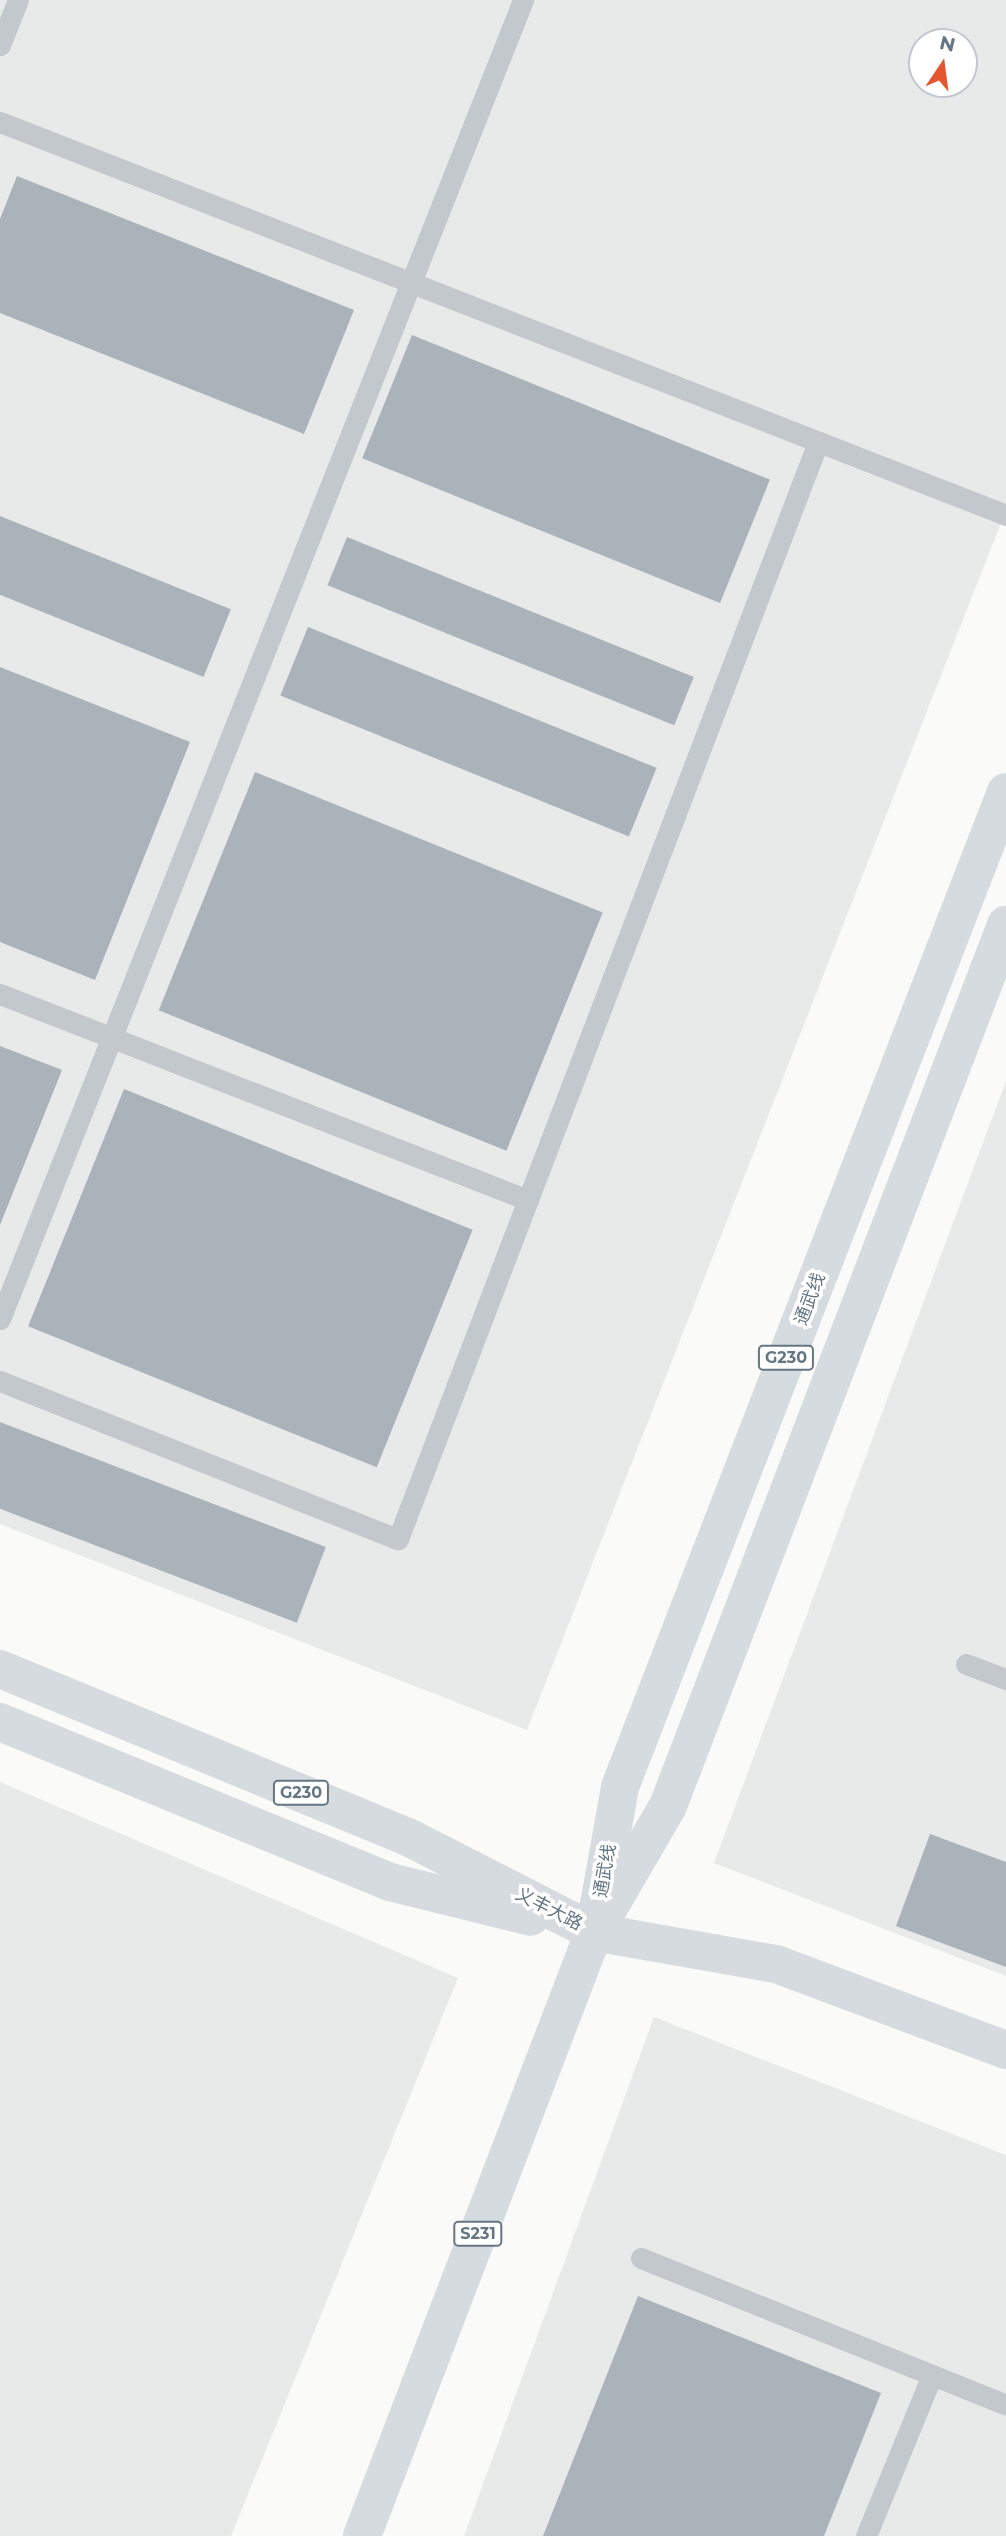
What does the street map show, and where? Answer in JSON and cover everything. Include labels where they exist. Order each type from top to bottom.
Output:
[{"type":"main road","name":"通武线","points":[[594,1932],[620,1787],[1006,792]]},
{"type":"main road","name":"通武线","points":[[594,1932],[668,1806],[1006,925]]},
{"type":"main road","name":"义丰大路","points":[[0,1669],[408,1837],[594,1932]]},
{"type":"main road","name":"义丰大路","points":[[0,1722],[390,1882],[594,1932]]},
{"type":"main road","points":[[594,1932],[776,1964],[1006,2050]]},
{"type":"main road","name":"S231","points":[[362,2536],[594,1932]]},
{"type":"lane","points":[[0,45],[18,0]]},
{"type":"lane","points":[[0,1319],[523,0]]},
{"type":"lane","points":[[0,122],[1006,515]]},
{"type":"lane","points":[[0,1381],[398,1539],[818,442]]},
{"type":"lane","points":[[0,994],[528,1200]]},
{"type":"lane","points":[[966,1664],[1006,1679]]},
{"type":"lane","points":[[641,2258],[1006,2405]]},
{"type":"lane","points":[[866,2536],[932,2375]]},
{"type":"shaded area","points":[[0,0],[1006,0],[1006,510],[527,1730],[0,1524]]},
{"type":"shaded area","points":[[1006,1081],[1006,1976],[714,1863]]},
{"type":"shaded area","points":[[0,1782],[458,1978],[231,2536],[0,2536]]},
{"type":"shaded area","points":[[654,2017],[1006,2155],[1006,2536],[464,2536]]},
{"type":"building","points":[[17,176],[354,310],[304,434],[0,313],[0,219]]},
{"type":"building","points":[[412,335],[770,480],[720,603],[362,458]]},
{"type":"building","points":[[0,516],[231,609],[204,677],[0,595]]},
{"type":"building","points":[[347,537],[694,677],[674,725],[328,585]]},
{"type":"building","points":[[308,627],[657,768],[629,836],[280,696]]},
{"type":"building","points":[[0,667],[190,742],[95,980],[0,942]]},
{"type":"building","points":[[255,772],[603,912],[506,1151],[159,1010]]},
{"type":"building","points":[[0,1046],[62,1070],[0,1225]]},
{"type":"building","points":[[124,1089],[473,1230],[377,1467],[28,1326]]},
{"type":"building","points":[[0,1422],[326,1547],[297,1623],[0,1509]]},
{"type":"building","points":[[930,1834],[1006,1862],[1006,1967],[896,1926]]},
{"type":"building","points":[[638,2296],[881,2393],[824,2536],[543,2536]]}]
